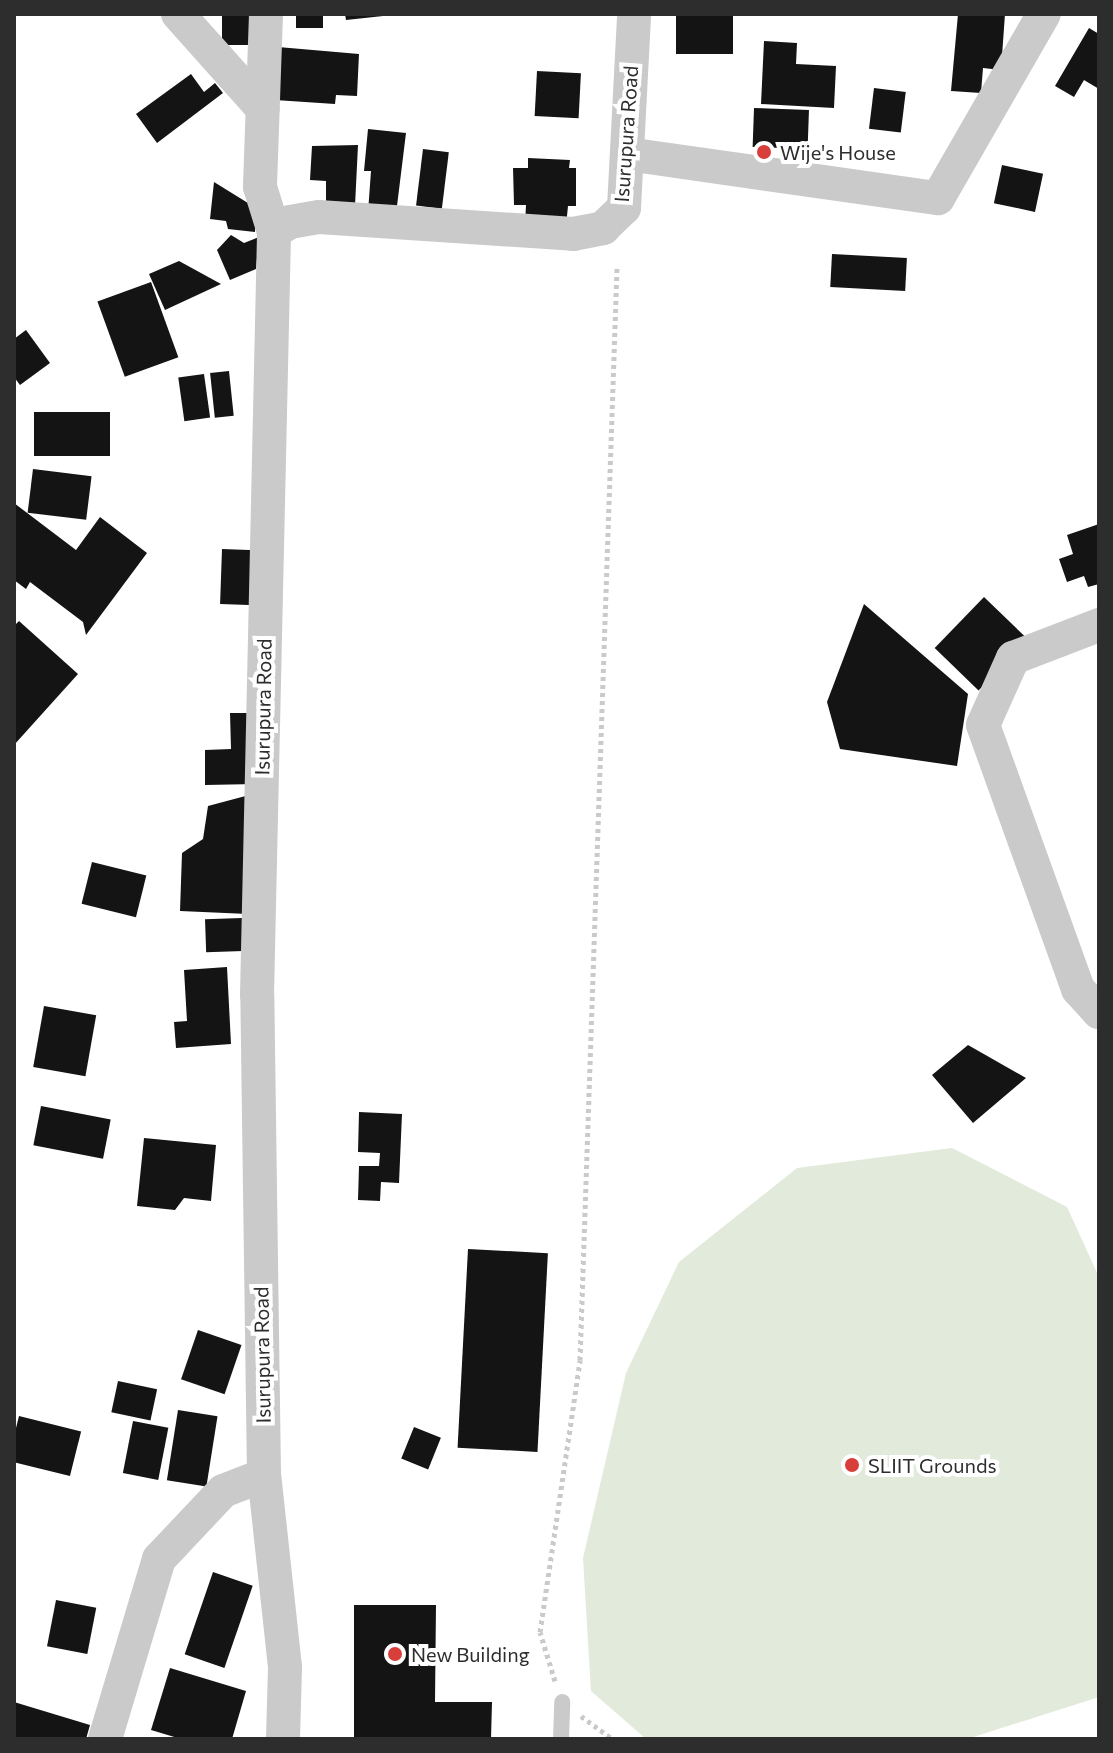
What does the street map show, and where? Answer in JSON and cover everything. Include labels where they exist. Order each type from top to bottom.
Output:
[{"type":"street","points":[[178,14],[263,109]]},
{"type":"street","points":[[266,14],[260,187],[274,232]]},
{"type":"street","name":"Isurupura Road","points":[[283,1739],[285,1667],[264,1475],[257,995],[274,232],[290,222],[319,217],[573,234],[603,228],[624,208],[634,14]]},
{"type":"street","points":[[627,154],[938,198],[1044,14]]},
{"type":"street","points":[[1099,625],[1013,658],[983,725],[1078,989],[1099,1012]]},
{"type":"street","points":[[105,1739],[159,1559],[223,1491],[264,1475]]},
{"type":"lane","points":[[561,1739],[562,1702]]},
{"type":"path","points":[[613,1739],[562,1702],[540,1632],[580,1360],[617,266]]},
{"type":"green space","name":"SLIIT Grounds","points":[[952,1148],[1067,1207],[1099,1277],[1099,1697],[967,1739],[646,1739],[591,1691],[583,1558],[626,1373],[679,1262],[797,1168]]},
{"type":"building","points":[[222,14],[261,14],[261,45],[222,45]]},
{"type":"building","points":[[296,14],[323,14],[323,28],[296,28]]},
{"type":"building","points":[[345,14],[382,14],[383,16],[346,20]]},
{"type":"building","points":[[676,14],[733,14],[733,54],[676,54]]},
{"type":"building","points":[[958,14],[1005,14],[1001,70],[983,68],[981,93],[951,91]]},
{"type":"building","points":[[1089,28],[1099,34],[1099,89],[1084,80],[1074,97],[1055,86]]},
{"type":"building","points":[[764,41],[797,43],[796,64],[836,66],[834,108],[761,104]]},
{"type":"building","points":[[278,47],[359,54],[357,96],[336,95],[335,104],[275,100]]},
{"type":"building","points":[[537,71],[581,73],[579,118],[535,116]]},
{"type":"building","points":[[191,74],[204,92],[215,83],[223,93],[157,143],[136,114]]},
{"type":"building","points":[[874,88],[906,92],[901,133],[869,129]]},
{"type":"building","points":[[754,108],[809,110],[808,149],[753,147]]},
{"type":"building","points":[[368,129],[406,133],[396,214],[368,212],[371,171],[364,171]]},
{"type":"building","points":[[358,145],[355,206],[326,203],[326,181],[310,180],[312,146]]},
{"type":"building","points":[[423,149],[449,152],[442,209],[416,206]]},
{"type":"building","points":[[528,158],[570,160],[569,168],[576,168],[576,206],[568,206],[566,226],[525,224],[526,205],[514,205],[513,168],[528,168]]},
{"type":"building","points":[[1002,165],[1043,174],[1035,212],[994,203]]},
{"type":"building","points":[[214,182],[256,208],[255,232],[228,229],[226,221],[210,219]]},
{"type":"building","points":[[231,235],[244,243],[259,237],[256,269],[230,280],[217,250]]},
{"type":"building","points":[[832,254],[907,258],[905,291],[830,287]]},
{"type":"building","points":[[179,261],[221,284],[165,310],[149,274]]},
{"type":"building","points":[[151,282],[178,357],[125,377],[97,301]]},
{"type":"building","points":[[26,330],[50,363],[20,385],[14,377],[14,339]]},
{"type":"building","points":[[229,371],[234,416],[215,418],[210,373]]},
{"type":"building","points":[[204,374],[210,418],[184,421],[178,378]]},
{"type":"building","points":[[34,412],[110,412],[110,456],[34,456]]},
{"type":"building","points":[[33,469],[92,476],[86,520],[28,513]]},
{"type":"building","points":[[14,503],[76,550],[100,517],[147,553],[86,635],[83,622],[30,582],[26,589],[14,580]]},
{"type":"building","points":[[1099,524],[1099,584],[1088,587],[1084,576],[1067,582],[1059,559],[1073,554],[1067,535]]},
{"type":"building","points":[[222,549],[260,550],[258,605],[220,604]]},
{"type":"building","points":[[984,597],[1028,639],[979,690],[935,648]]},
{"type":"building","points":[[864,604],[968,694],[957,766],[840,749],[827,702]]},
{"type":"building","points":[[19,621],[78,674],[14,745],[14,626]]},
{"type":"building","points":[[230,713],[257,713],[258,784],[205,785],[205,750],[231,749]]},
{"type":"building","points":[[253,794],[248,914],[180,911],[182,853],[203,839],[208,806]]},
{"type":"building","points":[[92,862],[146,876],[136,917],[82,904]]},
{"type":"building","points":[[242,918],[243,951],[206,952],[205,919]]},
{"type":"building","points":[[227,967],[231,1044],[176,1048],[174,1022],[187,1021],[184,970]]},
{"type":"building","points":[[44,1006],[96,1015],[85,1076],[33,1067]]},
{"type":"building","points":[[968,1045],[1026,1078],[973,1123],[932,1075]]},
{"type":"building","points":[[41,1106],[111,1120],[103,1159],[33,1145]]},
{"type":"building","points":[[359,1112],[402,1114],[399,1183],[381,1182],[380,1201],[358,1200],[359,1166],[379,1166],[380,1153],[358,1152]]},
{"type":"building","points":[[144,1138],[216,1145],[211,1201],[184,1198],[175,1210],[137,1206]]},
{"type":"building","points":[[468,1249],[548,1253],[537,1452],[458,1448]]},
{"type":"building","points":[[198,1330],[241,1345],[225,1394],[181,1379]]},
{"type":"building","points":[[118,1381],[157,1389],[150,1421],[111,1412]]},
{"type":"building","points":[[178,1410],[218,1416],[206,1486],[167,1480]]},
{"type":"building","points":[[19,1416],[81,1431],[70,1476],[14,1462],[14,1436]]},
{"type":"building","points":[[133,1421],[168,1428],[158,1480],[123,1473]]},
{"type":"building","points":[[414,1427],[441,1438],[428,1469],[401,1459]]},
{"type":"building","points":[[213,1572],[253,1586],[224,1668],[185,1654]]},
{"type":"building","points":[[56,1600],[96,1608],[87,1654],[47,1646]]},
{"type":"building","name":"New Building","points":[[354,1605],[436,1605],[435,1702],[492,1702],[491,1739],[354,1739]]},
{"type":"building","points":[[170,1668],[246,1691],[232,1739],[181,1739],[151,1730]]},
{"type":"building","points":[[14,1702],[90,1725],[86,1739],[14,1739]]},
{"type":"place","name":"Wije's House","points":[[764,152]]},
{"type":"place","name":"SLIIT Grounds","points":[[852,1465]]},
{"type":"place","name":"New Building","points":[[395,1654]]}]
